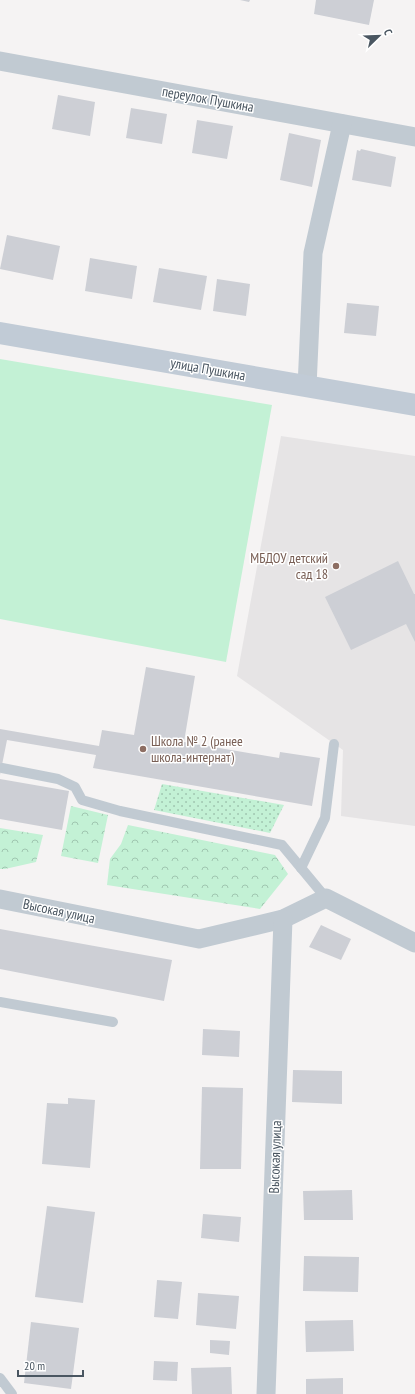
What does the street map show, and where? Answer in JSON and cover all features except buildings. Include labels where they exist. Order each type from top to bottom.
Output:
[{"type":"street","name":"переулок Пушкина","points":[[0,61],[415,137]]},
{"type":"street","points":[[307,386],[313,253],[342,124]]},
{"type":"street","name":"улица Пушкина","points":[[0,333],[415,405]]},
{"type":"street","points":[[326,898],[415,943]]},
{"type":"street","name":"Высокая улица","points":[[0,899],[199,939],[283,919],[326,898]]},
{"type":"street","name":"Высокая улица","points":[[266,1394],[283,919]]},
{"type":"lane","points":[[301,868],[325,818],[334,744]]},
{"type":"lane","points":[[2,768],[58,779],[75,787],[82,800],[120,811],[282,845],[326,898]]},
{"type":"lane","points":[[0,1002],[113,1022]]},
{"type":"lane","points":[[0,1378],[12,1394]]},
{"type":"shaded area","name":"МБДОУ детский сад 18","points":[[281,436],[415,456],[415,826],[341,816],[343,750],[237,676]]},
{"type":"green space","points":[[0,359],[272,405],[226,662],[0,619]]},
{"type":"green space","points":[[162,784],[284,805],[270,833],[154,810]]},
{"type":"green space","points":[[71,806],[108,815],[98,863],[61,856]]},
{"type":"green space","points":[[128,825],[275,855],[288,874],[260,909],[107,885],[110,859],[121,844]]},
{"type":"green space","points":[[0,828],[43,835],[36,862],[0,869]]},
{"type":"place","name":"МБДОУ детский сад 18","points":[[336,566]]},
{"type":"place","name":"Школа № 2 (ранее школа-интернат)","points":[[143,749]]}]
